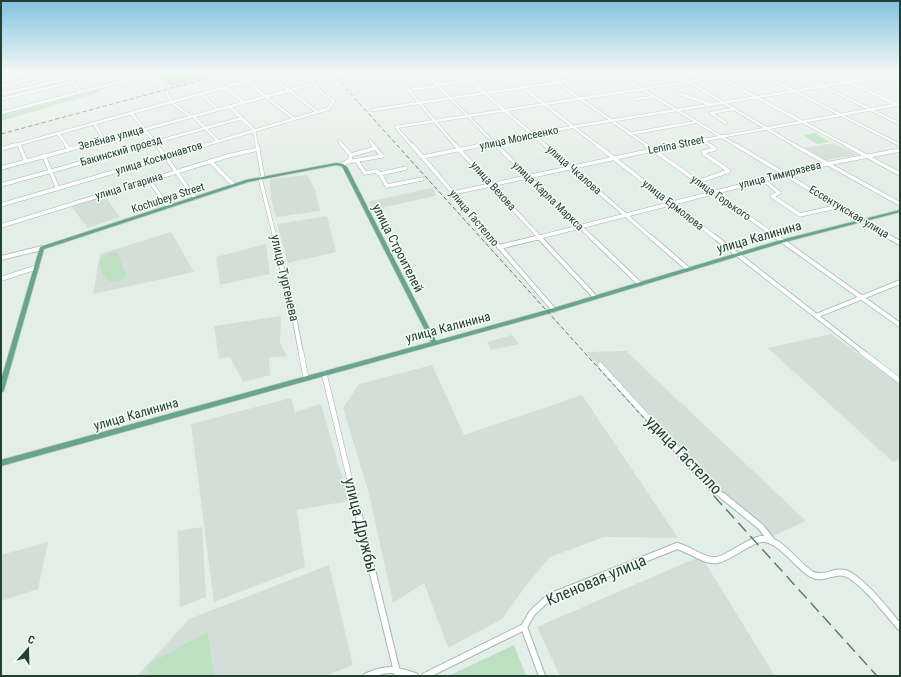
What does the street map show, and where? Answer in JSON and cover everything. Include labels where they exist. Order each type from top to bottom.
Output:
[{"type":"main road","name":"Kochubeya Street","points":[[42,248],[234,185],[261,178],[344,163]]},
{"type":"main road","name":"улица Строителей","points":[[344,163],[434,342]]},
{"type":"main road","name":"улица Калинина","points":[[1,463],[554,310],[783,241],[900,211]]},
{"type":"main road","points":[[1,390],[42,248]]},
{"type":"street","points":[[1,113],[37,104]]},
{"type":"street","points":[[1,149],[165,104]]},
{"type":"street","points":[[173,104],[190,116],[193,116],[217,140]]},
{"type":"street","points":[[211,104],[217,109]]},
{"type":"street","name":"Зелёная улица","points":[[1,168],[237,104]]},
{"type":"street","points":[[275,104],[293,118]]},
{"type":"street","points":[[306,104],[318,112],[328,108],[331,104]]},
{"type":"street","points":[[372,110],[415,104]]},
{"type":"street","name":"улица Вехова","points":[[419,104],[595,297]]},
{"type":"street","name":"улица Карла Маркса","points":[[455,104],[640,284]]},
{"type":"street","name":"улица Чкалова","points":[[497,104],[688,269]]},
{"type":"street","points":[[434,121],[544,104]]},
{"type":"street","name":"улица Ермолова","points":[[544,104],[900,381]]},
{"type":"street","name":"улица Горького","points":[[587,104],[900,325]]},
{"type":"street","name":"Ессентукская улица","points":[[666,104],[864,220],[900,243]]},
{"type":"street","name":"улица Моисеенко","points":[[422,157],[572,126],[709,104]]},
{"type":"street","points":[[725,104],[826,164],[900,204]]},
{"type":"street","points":[[766,104],[900,174]]},
{"type":"street","points":[[820,104],[900,145]]},
{"type":"street","points":[[859,104],[900,124]]},
{"type":"street","name":"Lenina Street","points":[[453,193],[652,149],[799,121],[899,105]]},
{"type":"street","points":[[229,106],[254,130]]},
{"type":"street","points":[[726,123],[711,113],[734,109]]},
{"type":"street","name":"улица Космонавтов","points":[[1,205],[316,111]]},
{"type":"street","points":[[131,113],[178,171],[195,198]]},
{"type":"street","name":"Бакинский проезд","points":[[1,185],[242,118]]},
{"type":"street","name":"улица Гастелло","points":[[434,121],[396,126],[498,247],[554,310]]},
{"type":"street","points":[[629,134],[697,122]]},
{"type":"street","points":[[94,123],[104,140]]},
{"type":"street","name":"улица Тургенева","points":[[254,130],[258,149],[261,178],[290,296],[306,378]]},
{"type":"street","points":[[58,133],[68,149]]},
{"type":"street","points":[[695,180],[703,180],[729,171],[704,154],[704,152],[715,149],[703,140]]},
{"type":"street","points":[[339,141],[351,155]]},
{"type":"street","points":[[344,163],[382,156],[370,141]]},
{"type":"street","points":[[19,144],[26,161]]},
{"type":"street","points":[[351,155],[376,148]]},
{"type":"street","name":"улица Гагарина","points":[[1,226],[210,161],[258,149]]},
{"type":"street","name":"улица Тимирязева","points":[[498,247],[540,238],[826,164],[900,150]]},
{"type":"street","points":[[344,163],[350,160],[351,155]]},
{"type":"street","points":[[44,156],[58,189]]},
{"type":"street","points":[[210,161],[234,185]]},
{"type":"street","points":[[357,161],[365,173],[376,171],[380,174],[387,186],[422,179]]},
{"type":"street","points":[[380,174],[406,168]]},
{"type":"street","points":[[149,180],[168,207]]},
{"type":"street","points":[[764,180],[779,193],[772,196],[800,215],[840,206]]},
{"type":"street","name":"Kochubeya Street","points":[[1,258],[42,248]]},
{"type":"street","points":[[1,279],[37,267]]},
{"type":"street","points":[[816,316],[900,282]]},
{"type":"street","name":"удица Гастелло","points":[[600,365],[712,488],[736,505],[761,528],[772,542],[783,549],[803,568],[813,575],[822,577],[836,572],[846,573],[856,580],[900,627]]},
{"type":"street","name":"улица Дружбы","points":[[324,373],[397,673]]},
{"type":"street","name":"Кленовая улица","points":[[524,627],[532,613],[549,597],[671,548],[677,546],[685,547],[710,561],[718,560],[761,539],[772,542]]},
{"type":"street","points":[[425,676],[524,627],[542,676]]},
{"type":"street","points":[[367,676],[384,669],[415,676]]},
{"type":"shaded area","points":[[833,143],[858,155],[825,160],[805,148]]},
{"type":"shaded area","points":[[307,175],[315,190],[320,211],[276,217],[271,198],[270,179]]},
{"type":"shaded area","points":[[431,188],[434,190],[435,196],[372,210],[368,202]]},
{"type":"shaded area","points":[[104,195],[120,217],[88,228],[70,205]]},
{"type":"shaded area","points":[[327,216],[336,252],[288,263],[277,224]]},
{"type":"shaded area","points":[[171,232],[194,272],[93,294],[100,254]]},
{"type":"shaded area","points":[[266,244],[270,274],[220,285],[216,257]]},
{"type":"shaded area","points":[[281,316],[280,343],[287,356],[269,358],[270,375],[243,382],[230,357],[219,359],[214,326]]},
{"type":"shaded area","points":[[831,334],[900,385],[900,458],[893,462],[768,348]]},
{"type":"shaded area","points":[[512,335],[519,344],[491,350],[487,342]]},
{"type":"shaded area","points":[[626,351],[806,521],[766,539],[586,352]]},
{"type":"shaded area","points":[[432,365],[464,435],[582,395],[678,538],[604,537],[550,557],[525,587],[502,619],[448,648],[424,583],[393,603],[369,494],[343,408],[359,384]]},
{"type":"shaded area","points":[[291,398],[295,412],[321,404],[349,501],[297,510],[305,567],[214,602],[191,424]]},
{"type":"shaded area","points":[[202,527],[206,597],[180,607],[178,531]]},
{"type":"shaded area","points":[[48,542],[38,589],[1,601],[1,555]]},
{"type":"shaded area","points":[[701,556],[775,676],[560,676],[537,627]]},
{"type":"shaded area","points":[[329,565],[353,665],[325,676],[137,676],[189,619]]},
{"type":"green space","points":[[45,104],[61,104],[1,121],[1,115]]},
{"type":"green space","points":[[815,133],[830,142],[817,144],[803,135]]},
{"type":"green space","points":[[117,252],[126,275],[120,282],[109,281],[102,274],[100,260],[107,254]]},
{"type":"green space","points":[[207,632],[214,676],[148,676],[149,664]]},
{"type":"green space","points":[[514,645],[526,676],[448,676]]},
{"type":"railway","points":[[1,134],[114,104]]},
{"type":"railway","points":[[360,104],[715,497]]},
{"type":"railway","points":[[714,496],[877,676]]}]
